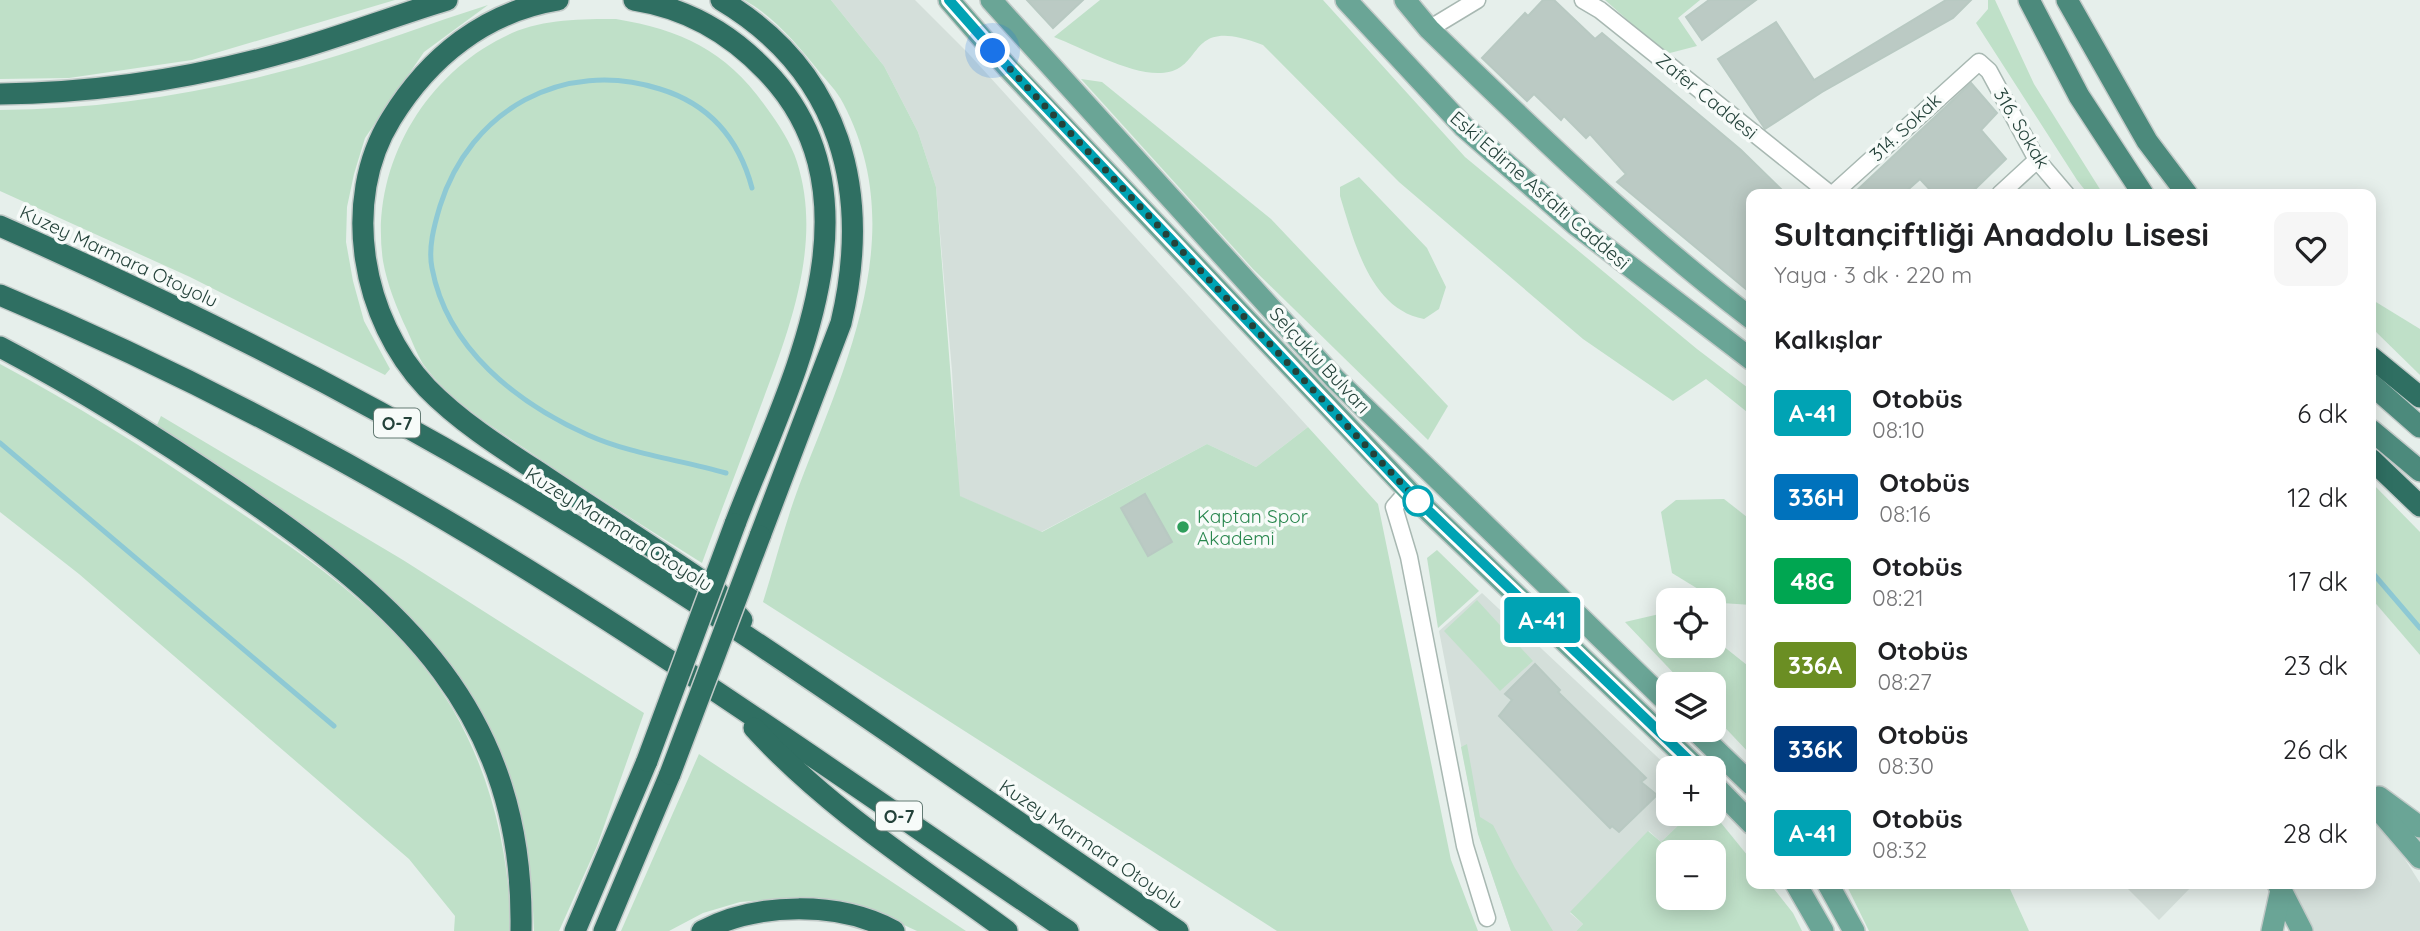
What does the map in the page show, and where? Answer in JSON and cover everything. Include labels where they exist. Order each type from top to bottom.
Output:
[{"type":"highway","points":[[0,94],[79,90],[218,69],[290,51],[447,0]]},
{"type":"highway","points":[[558,0],[521,9],[491,21],[467,35],[444,53],[409,90],[384,130],[371,164],[363,229],[372,292],[401,355],[428,389],[510,453],[718,591],[773,656]]},
{"type":"highway","points":[[575,931],[647,761],[801,350],[820,288],[827,226],[823,192],[807,133],[774,79],[728,37],[699,20],[668,7],[634,0]]},
{"type":"highway","points":[[604,931],[670,774],[841,323],[850,280],[854,217],[851,184],[828,110],[786,51],[755,23],[721,0]]},
{"type":"highway","points":[[2029,0],[2079,96],[2140,189]]},
{"type":"highway","points":[[2067,0],[2141,130],[2183,189]]},
{"type":"highway","name":"Kuzey Marmara Otoyolu","points":[[0,226],[225,330],[337,389],[523,494],[773,656],[1178,931]]},
{"type":"highway","name":"O-7","points":[[0,295],[230,402],[368,477],[521,566],[729,700],[1068,931]]},
{"type":"highway","points":[[0,348],[98,402],[262,509],[368,589],[432,654],[474,723],[499,781],[515,840],[520,875],[521,931]]},
{"type":"highway","points":[[2376,361],[2420,397]]},
{"type":"highway","points":[[2376,388],[2420,426]]},
{"type":"highway","points":[[2376,433],[2420,471]]},
{"type":"highway","points":[[2376,464],[2420,506]]},
{"type":"highway","points":[[729,700],[789,766],[875,836],[1007,931]]},
{"type":"highway","points":[[702,931],[738,916],[806,909],[861,917],[894,931]]},
{"type":"main road","name":"Selçuklu Bulvarı","points":[[949,0],[1018,78],[1408,491],[1684,756]]},
{"type":"main road","name":"Selçuklu Bulvarı","points":[[991,0],[1334,378],[1656,691]]},
{"type":"main road","name":"Eski Edirne Asfaltı Caddesi","points":[[1346,0],[1464,127],[1594,240],[1746,355]]},
{"type":"main road","name":"Eski Edirne Asfaltı Caddesi","points":[[1405,0],[1429,29],[1594,187],[1702,281],[1746,314]]},
{"type":"main road","points":[[1707,742],[1746,779]]},
{"type":"main road","points":[[2376,796],[2420,827]]},
{"type":"main road","points":[[1726,797],[1746,818]]},
{"type":"main road","points":[[2376,807],[2420,858]]},
{"type":"main road","points":[[1799,889],[1823,931]]},
{"type":"main road","points":[[1831,889],[1854,931]]},
{"type":"main road","points":[[2272,931],[2279,889]]},
{"type":"main road","points":[[2280,889],[2297,925]]},
{"type":"street","points":[[1429,29],[1477,0]]},
{"type":"street","name":"Zafer Caddesi","points":[[1583,0],[1600,10],[1825,189]]},
{"type":"street","name":"314. Sokak","points":[[1837,189],[1979,62]]},
{"type":"street","name":"316. Sokak","points":[[1979,62],[1989,71],[2037,160],[2062,189]]},
{"type":"street","points":[[2005,189],[2037,160]]},
{"type":"street","points":[[1408,491],[1394,506],[1409,557],[1465,846],[1487,918]]},
{"type":"shaded area","points":[[831,0],[915,0],[968,53],[1308,427],[1256,467],[1207,444],[1041,532],[959,496],[952,371],[936,187],[918,132],[884,66]]},
{"type":"shaded area","points":[[1482,593],[1656,756],[1656,826],[1678,826],[1663,840],[1659,840],[1649,831],[1570,913],[1583,924],[1576,931],[1511,931],[1478,833],[1439,631]]},
{"type":"shaded area","points":[[2376,823],[2389,834],[2420,883],[2420,931],[2312,931],[2290,889],[2376,889]]},
{"type":"shaded area","points":[[2128,889],[2189,889],[2159,920]]},
{"type":"green space","points":[[0,0],[395,0],[192,60],[69,78],[0,79]]},
{"type":"green space","points":[[744,0],[831,0],[884,66],[918,132],[936,187],[960,496],[1042,532],[1207,444],[1256,467],[1308,427],[1378,504],[1451,860],[1478,931],[1277,931],[763,602],[794,500],[852,345],[864,297],[871,249],[871,200],[863,151],[841,99],[784,31]]},
{"type":"green space","points":[[1100,0],[1323,0],[1465,157],[1746,386],[1746,411],[1706,379],[1673,401],[1583,339],[1399,182],[1263,45],[1238,37],[1220,36],[1208,40],[1175,70],[1161,73],[1121,65],[1054,37]]},
{"type":"green space","points":[[1605,0],[1700,0],[1678,18],[1697,46],[1666,54]]},
{"type":"green space","points":[[1988,0],[1995,0],[2034,84],[2100,189],[2084,189],[2077,180],[1976,23],[1988,9]]},
{"type":"green space","points":[[488,5],[424,52],[365,138],[354,174],[347,207],[346,242],[364,321],[390,369],[385,375],[190,277],[0,191],[0,110],[120,102],[238,82],[338,55]]},
{"type":"green space","points":[[616,19],[682,37],[719,57],[735,71],[766,107],[788,140],[797,162],[804,195],[804,262],[788,328],[702,563],[546,463],[445,389],[419,356],[393,296],[383,261],[381,225],[385,191],[395,157],[410,126],[430,97],[454,71],[481,50],[524,28],[563,21]]},
{"type":"green space","points":[[1081,79],[1102,82],[1271,219],[1448,406],[1428,440],[1253,269]]},
{"type":"green space","points":[[1359,177],[1427,248],[1446,287],[1439,309],[1424,319],[1405,313],[1390,302],[1377,288],[1358,252],[1340,196],[1340,187]]},
{"type":"green space","points":[[2376,302],[2420,329],[2420,375],[2376,332]]},
{"type":"green space","points":[[0,364],[137,444],[283,541],[347,590],[405,645],[452,708],[478,761],[488,788],[502,844],[511,931],[454,931],[455,916],[409,859],[79,574],[0,512]]},
{"type":"green space","points":[[161,416],[403,560],[644,713],[597,846],[559,931],[534,931],[524,836],[501,756],[465,687],[419,627],[364,574],[301,524],[157,425]]},
{"type":"green space","points":[[2376,487],[2420,532],[2420,655],[2376,604]]},
{"type":"green space","points":[[1724,499],[1746,516],[1746,605],[1726,603],[1726,588],[1696,588],[1672,573],[1661,512],[1676,500]]},
{"type":"green space","points":[[1437,550],[1479,591],[1438,628],[1427,558]]},
{"type":"green space","points":[[1477,600],[1533,661],[1500,691],[1444,631]]},
{"type":"green space","points":[[1656,615],[1656,655],[1625,622]]},
{"type":"green space","points":[[1726,648],[1746,664],[1746,750],[1726,729],[1726,672],[1673,672],[1659,658],[1726,658]]},
{"type":"green space","points":[[1467,744],[1480,817],[1493,825],[1553,931],[1511,931],[1478,834],[1461,747]]},
{"type":"green space","points":[[699,754],[966,931],[917,931],[869,909],[788,898],[740,902],[703,913],[669,931],[621,931]]},
{"type":"green space","points":[[1678,826],[1724,826],[1746,854],[1746,889],[1774,889],[1793,913],[1802,931],[1576,931],[1583,924],[1570,912],[1648,831],[1659,840],[1656,840],[1656,910],[1726,910],[1726,840],[1663,840]]},
{"type":"green space","points":[[1848,889],[2010,889],[2029,931],[1869,931]]},
{"type":"building","points":[[1027,0],[1083,0],[1053,28]]},
{"type":"building","points":[[1543,0],[1554,0],[1595,39],[1602,33],[1741,150],[1781,189],[1746,189],[1746,289],[1617,182],[1626,174],[1590,134],[1586,138],[1564,116],[1561,120],[1534,94],[1527,101],[1482,58],[1525,13],[1528,16]]},
{"type":"building","points":[[1709,0],[1756,0],[1702,40],[1686,17]]},
{"type":"building","points":[[1946,0],[1971,0],[1953,18],[1822,92],[1765,129],[1718,59],[1776,22],[1814,80]]},
{"type":"building","points":[[1971,83],[1997,113],[1981,130],[2006,159],[1975,189],[1929,189],[1920,179],[1909,189],[1858,189]]},
{"type":"building","points":[[1145,494],[1172,542],[1148,556],[1121,508]]},
{"type":"building","points":[[1535,664],[1560,690],[1558,692],[1646,778],[1641,782],[1656,796],[1619,832],[1612,826],[1610,828],[1499,716],[1512,700],[1505,694]]},
{"type":"waterway","points":[[726,473],[604,442],[562,422],[511,389],[469,348],[453,324],[440,297],[432,268],[431,245],[440,206],[454,172],[473,143],[497,119],[525,100],[556,87],[589,81],[624,81],[660,89],[693,104],[720,126],[730,139],[752,188]]},
{"type":"waterway","points":[[0,443],[334,726]]},
{"type":"waterway","points":[[2376,577],[2420,628]]},
{"type":"bus line","name":"A-41","points":[[949,0],[1009,68],[1408,491],[1684,756]]},
{"type":"place","name":"Kaptan Spor Akademi","points":[[1183,527]]},
{"type":"route","points":[[993,51],[1311,391],[1420,503],[1418,501]]}]
